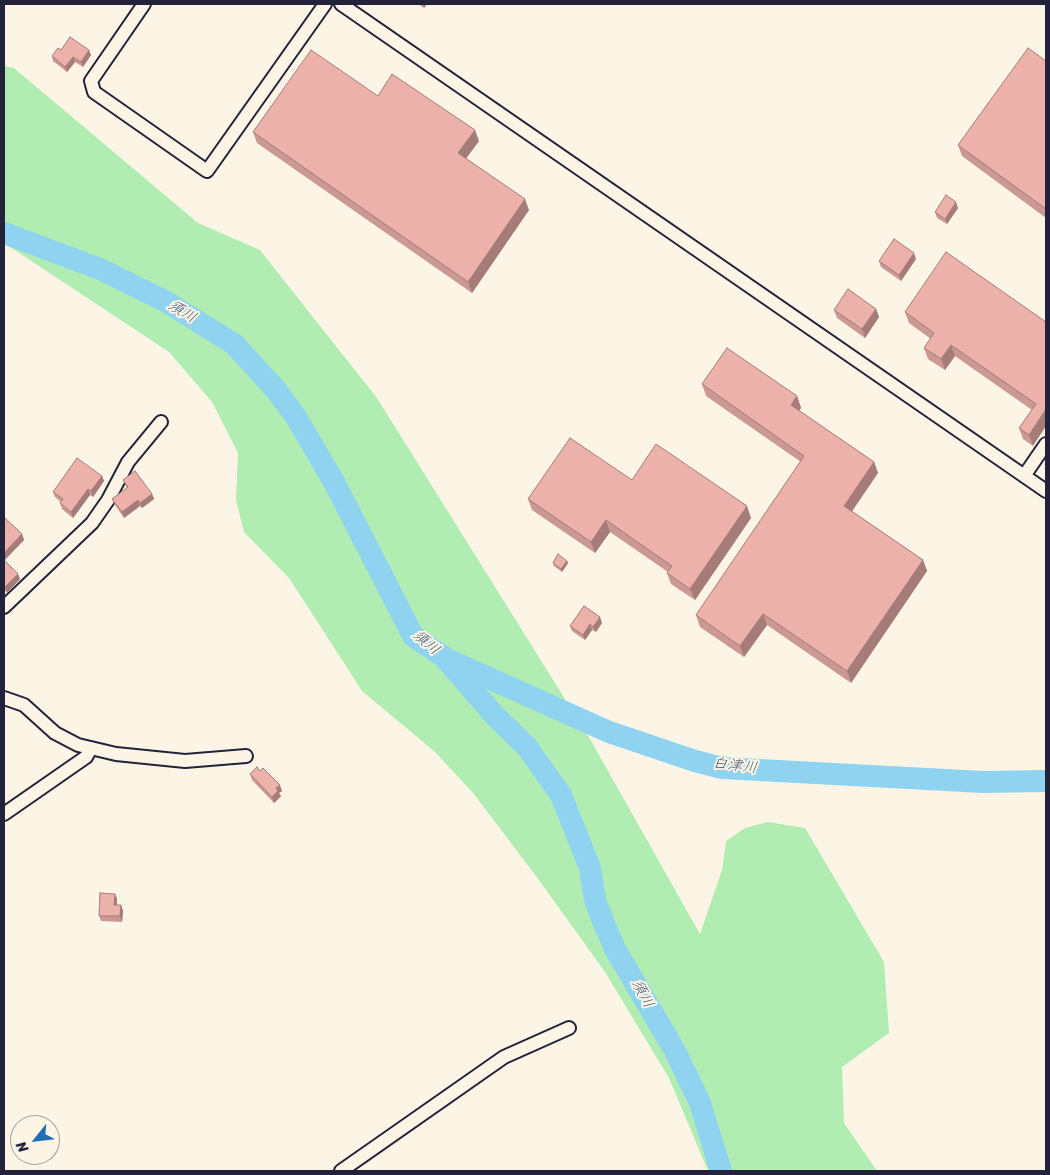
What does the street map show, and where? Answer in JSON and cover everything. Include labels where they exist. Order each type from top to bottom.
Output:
[{"type":"street","points":[[144,4],[91,81],[94,92],[207,171],[325,4]]},
{"type":"street","points":[[341,4],[693,249],[1046,491]]},
{"type":"street","points":[[4,607],[92,523],[108,500],[128,462],[161,422]]},
{"type":"street","points":[[1024,476],[1046,444]]},
{"type":"street","points":[[4,698],[24,706],[63,738],[90,748],[116,754],[186,761],[246,756]]},
{"type":"street","points":[[4,814],[86,758],[90,748]]},
{"type":"street","points":[[342,1171],[504,1057],[569,1028]]},
{"type":"green space","points":[[4,66],[14,68],[198,223],[260,250],[377,398],[590,739],[700,934],[722,870],[726,841],[745,828],[768,822],[805,828],[884,962],[889,1033],[842,1067],[844,1123],[877,1171],[708,1171],[669,1078],[605,972],[536,876],[473,793],[435,752],[362,691],[289,578],[244,532],[236,500],[238,453],[212,402],[169,352],[4,243]]},
{"type":"building","points":[[70,37],[89,50],[81,62],[73,57],[65,67],[52,56],[58,48],[61,50]]},
{"type":"building","points":[[1028,48],[1046,61],[1046,209],[958,145]]},
{"type":"building","points":[[311,50],[378,96],[392,74],[475,130],[458,153],[525,199],[468,282],[253,132]]},
{"type":"building","points":[[946,195],[956,202],[945,219],[935,212]]},
{"type":"building","points":[[894,239],[914,253],[899,275],[879,261]]},
{"type":"building","points":[[946,252],[1046,322],[1046,409],[1029,435],[1019,428],[1036,404],[951,345],[941,359],[924,348],[934,333],[905,312]]},
{"type":"building","points":[[848,289],[876,309],[862,329],[834,310]]},
{"type":"building","points":[[727,348],[797,396],[791,405],[874,462],[844,506],[923,560],[847,671],[763,614],[740,646],[696,615],[804,456],[702,384]]},
{"type":"building","points":[[570,438],[632,480],[656,444],[747,506],[690,589],[667,573],[672,566],[606,520],[591,542],[528,499]]},
{"type":"building","points":[[77,458],[102,476],[91,491],[88,489],[71,512],[60,503],[63,499],[53,492]]},
{"type":"building","points":[[135,471],[152,494],[140,503],[138,500],[122,512],[112,499],[128,487],[123,480]]},
{"type":"building","points":[[4,517],[22,534],[4,553]]},
{"type":"building","points":[[558,554],[567,561],[561,569],[553,563]]},
{"type":"building","points":[[4,560],[18,574],[5,587],[4,586]]},
{"type":"building","points":[[584,606],[600,617],[593,627],[590,624],[583,635],[570,626]]},
{"type":"building","points":[[257,767],[260,771],[263,768],[280,785],[276,788],[278,791],[272,797],[250,774]]},
{"type":"building","points":[[100,893],[115,894],[114,905],[121,905],[120,916],[99,916]]},
{"type":"waterway","name":"須川","points":[[4,233],[100,269],[165,301],[234,344],[276,390],[296,417],[334,482],[413,636],[444,657],[496,717],[527,747],[561,795],[590,868],[595,900],[603,921],[615,949],[675,1051],[700,1103],[721,1171]]},
{"type":"waterway","name":"白津川","points":[[451,661],[609,732],[695,761],[722,768],[983,782],[1046,781]]}]
